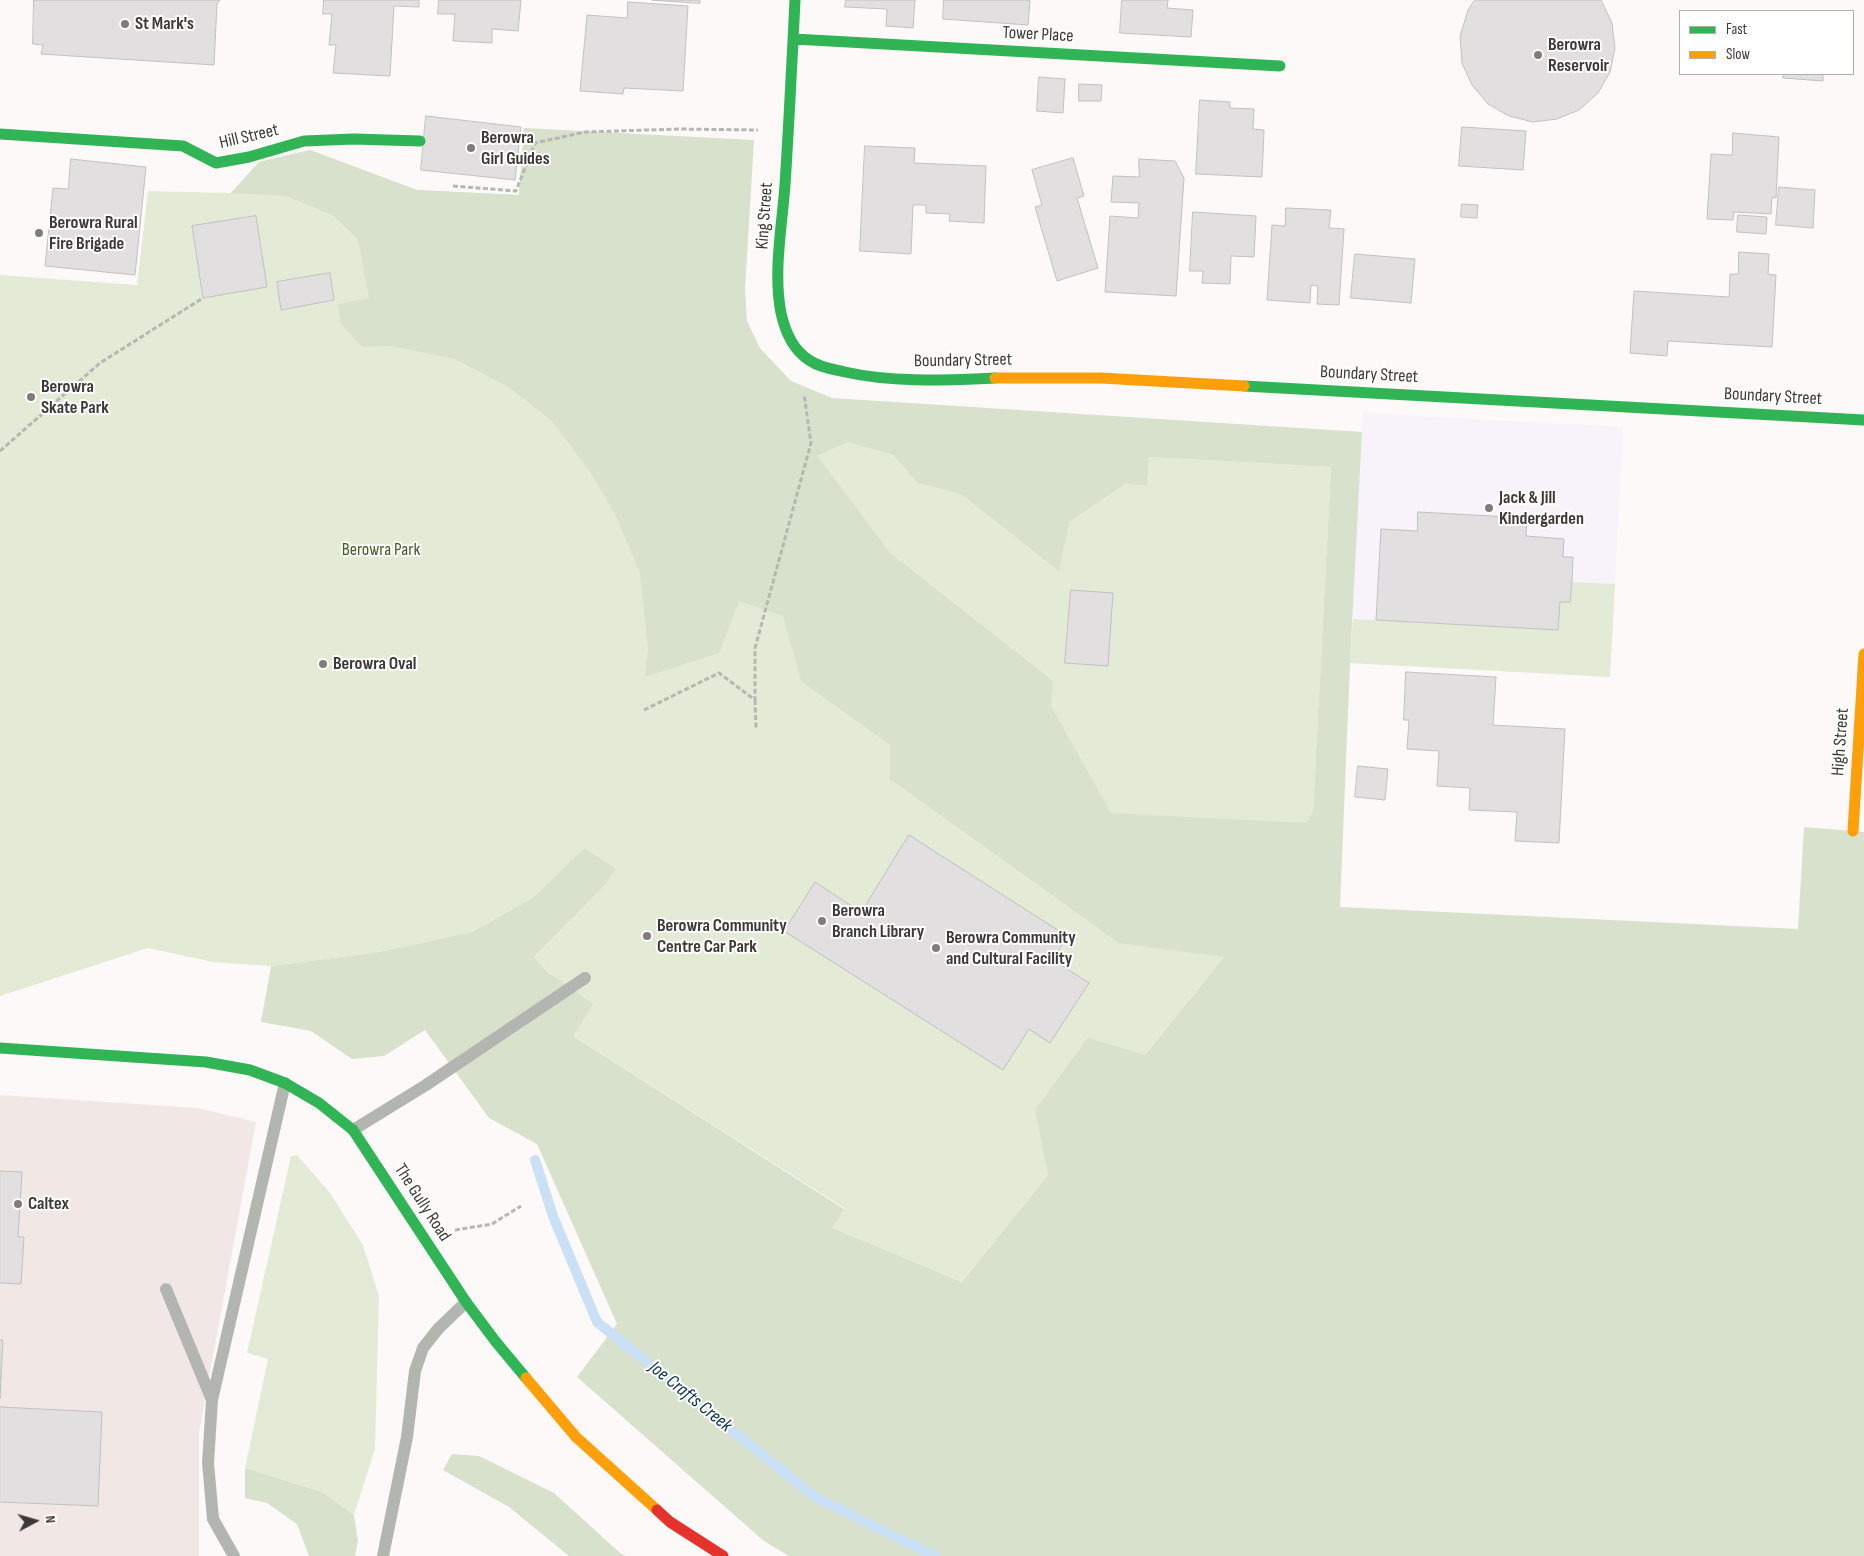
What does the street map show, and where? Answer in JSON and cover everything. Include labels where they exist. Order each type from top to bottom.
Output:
[{"type":"street","name":"King Street","points":[[795,0],[789,130],[778,280],[778,301],[783,326],[793,345],[807,360],[820,366],[872,377]]},
{"type":"street","name":"Tower Place","points":[[794,39],[1280,66]]},
{"type":"street","name":"Hill Street","points":[[0,134],[183,146],[216,163],[249,157],[304,141],[354,139],[420,141]]},
{"type":"street","name":"Boundary Street","points":[[872,377],[941,380],[1032,377],[1124,379],[1864,420]]},
{"type":"street","name":"High Street","points":[[1852,831],[1864,654]]},
{"type":"street","name":"The Gully Road","points":[[0,1048],[206,1062],[250,1070],[285,1083],[319,1103],[353,1130],[466,1302],[496,1342],[576,1436],[670,1522],[723,1556]]},
{"type":"lane","points":[[353,1130],[585,978]]},
{"type":"lane","points":[[234,1556],[213,1519],[208,1463],[212,1400],[285,1083]]},
{"type":"lane","points":[[166,1289],[212,1400]]},
{"type":"lane","points":[[383,1556],[407,1437],[415,1371],[423,1348],[438,1329],[466,1302]]},
{"type":"path","points":[[453,186],[516,191],[535,143],[585,132],[680,129],[789,130]]},
{"type":"path","points":[[0,451],[100,363],[202,298]]},
{"type":"path","points":[[756,729],[755,648],[811,443],[803,391]]},
{"type":"path","points":[[644,710],[719,674],[755,700]]},
{"type":"path","points":[[422,1235],[492,1224],[521,1206]]},
{"type":"shaded area","name":"Jack & Jill Kindergarden","points":[[1363,413],[1623,427],[1610,677],[1350,663]]},
{"type":"shaded area","points":[[0,1095],[198,1108],[256,1122],[199,1432],[199,1556],[0,1556]]},
{"type":"green space","name":"Berowra Park","points":[[524,128],[712,403],[1059,479],[1147,486],[1149,457],[1331,467],[1313,812],[1224,957],[962,1282],[831,1228],[844,1208],[573,1036],[555,978],[534,957],[604,886],[584,848],[534,897],[472,932],[379,952],[270,966],[213,962],[148,948],[0,996],[0,275],[137,285],[148,191],[231,193],[259,162],[310,150],[417,190],[519,195]]},
{"type":"green space","points":[[524,128],[754,140],[745,289],[747,321],[760,348],[791,381],[832,398],[1362,432],[1340,907],[1798,929],[1804,827],[1864,832],[1864,1556],[789,1556],[764,1541],[577,1377],[617,1324],[537,1144],[489,1118],[425,1030],[384,1056],[352,1059],[311,1031],[261,1022],[271,966],[379,952],[472,932],[534,897],[584,848],[616,869],[604,886],[534,957],[549,973],[593,1004],[573,1036],[844,1209],[832,1228],[962,1282],[1048,1175],[1035,1110],[1088,1038],[1145,1055],[1224,957],[1119,943],[890,779],[890,745],[801,681],[783,616],[739,601],[719,653],[645,677],[648,650],[640,573],[615,514],[591,473],[552,421],[510,388],[455,359],[392,346],[362,347],[341,324],[338,304],[369,298],[358,239],[334,216],[286,196],[231,193],[259,162],[310,150],[417,190],[519,195]],"holes":[[[847,442],[892,454],[918,483],[961,494],[1059,571],[1069,522],[1125,484],[1147,486],[1149,457],[1331,467],[1313,812],[1306,823],[1111,813],[1051,706],[1053,681],[890,553],[817,456]]]},
{"type":"green space","points":[[1572,582],[1615,584],[1610,677],[1350,663],[1353,619],[1558,630],[1560,602],[1570,602]]},
{"type":"green space","points":[[297,1155],[330,1193],[363,1245],[379,1296],[375,1449],[354,1515],[322,1492],[245,1468],[268,1359],[247,1353],[291,1156]]},
{"type":"green space","points":[[452,1454],[479,1456],[554,1493],[619,1552],[626,1556],[569,1556],[509,1507],[443,1470]]},
{"type":"green space","points":[[245,1468],[322,1492],[354,1515],[358,1541],[355,1556],[309,1556],[297,1524],[267,1503],[245,1498]]},
{"type":"building","name":"St Mark's","points":[[34,0],[220,0],[217,4],[214,65],[41,54],[43,45],[33,44]]},
{"type":"building","points":[[324,0],[419,0],[419,7],[394,6],[390,76],[333,73],[336,45],[329,45],[332,14],[323,14]]},
{"type":"building","points":[[439,0],[521,0],[518,31],[492,29],[492,43],[453,41],[455,14],[438,14]]},
{"type":"building","points":[[652,0],[700,0],[700,3]]},
{"type":"building","points":[[846,0],[915,0],[913,28],[886,26],[887,9],[845,7]]},
{"type":"building","points":[[944,0],[1030,0],[1028,25],[943,19]]},
{"type":"building","points":[[1122,0],[1168,0],[1167,8],[1193,10],[1191,37],[1120,33]]},
{"type":"building","name":"Berowra Reservoir","points":[[1475,0],[1601,0],[1612,23],[1615,48],[1610,72],[1598,93],[1579,110],[1557,119],[1533,122],[1509,116],[1488,104],[1472,85],[1462,63],[1460,36],[1468,10]]},
{"type":"building","points":[[628,2],[688,6],[683,91],[624,88],[623,94],[580,91],[587,15],[627,18]]},
{"type":"building","points":[[1784,75],[1823,75],[1823,81],[1783,78]]},
{"type":"building","points":[[1039,77],[1065,79],[1063,113],[1037,111]]},
{"type":"building","points":[[1079,84],[1102,85],[1101,101],[1079,101]]},
{"type":"building","points":[[1200,100],[1230,102],[1230,108],[1254,109],[1253,129],[1264,130],[1262,177],[1196,174]]},
{"type":"building","name":"Berowra Girl Guides","points":[[426,116],[521,127],[515,180],[421,170]]},
{"type":"building","points":[[1462,127],[1526,131],[1523,170],[1459,166]]},
{"type":"building","points":[[1733,133],[1779,137],[1776,198],[1772,197],[1771,214],[1734,212],[1733,220],[1707,219],[1711,154],[1732,155]]},
{"type":"building","points":[[865,146],[915,148],[914,163],[986,166],[984,223],[949,221],[950,214],[926,213],[926,205],[913,205],[911,254],[860,251]]},
{"type":"building","points":[[1073,158],[1084,196],[1077,198],[1098,268],[1057,281],[1035,207],[1042,205],[1032,170]]},
{"type":"building","points":[[71,159],[146,167],[135,275],[45,266],[53,188],[68,189]]},
{"type":"building","points":[[1139,159],[1175,161],[1184,178],[1176,296],[1105,292],[1110,216],[1138,218],[1139,203],[1111,202],[1113,176],[1139,177]]},
{"type":"building","points":[[1779,187],[1815,190],[1813,228],[1776,225]]},
{"type":"building","points":[[1462,204],[1478,205],[1477,218],[1461,217]]},
{"type":"building","points":[[1286,208],[1331,210],[1329,228],[1344,229],[1339,305],[1317,304],[1318,286],[1311,285],[1310,303],[1267,300],[1272,225],[1285,226]]},
{"type":"building","points":[[1193,212],[1256,216],[1254,257],[1231,256],[1230,284],[1202,283],[1203,271],[1190,271]]},
{"type":"building","points":[[1738,215],[1767,217],[1766,234],[1737,232]]},
{"type":"building","points":[[256,216],[267,287],[203,298],[192,226]]},
{"type":"building","points":[[1739,252],[1769,254],[1768,274],[1776,275],[1772,347],[1668,341],[1667,356],[1630,353],[1634,291],[1729,297],[1730,274],[1738,274]]},
{"type":"building","points":[[1355,254],[1415,259],[1411,303],[1351,298]]},
{"type":"building","points":[[330,273],[334,300],[281,310],[277,282]]},
{"type":"building","points":[[1418,512],[1527,518],[1526,536],[1564,539],[1563,557],[1573,557],[1572,582],[1570,602],[1560,602],[1558,630],[1376,620],[1381,529],[1417,531]]},
{"type":"building","points":[[1071,590],[1113,593],[1108,666],[1065,663]]},
{"type":"building","points":[[1406,672],[1496,677],[1493,725],[1565,729],[1559,843],[1515,841],[1517,812],[1469,810],[1470,788],[1437,786],[1439,751],[1407,749],[1409,720],[1404,720]]},
{"type":"building","points":[[1358,766],[1388,769],[1385,800],[1355,797]]},
{"type":"building","name":"Berowra Community and Cultural Facility","points":[[909,835],[1067,936],[1053,960],[1089,983],[1050,1043],[1029,1029],[1003,1070],[784,931],[815,882],[861,912]]},
{"type":"building","points":[[0,1171],[22,1172],[18,1237],[24,1237],[21,1284],[0,1283]]},
{"type":"building","points":[[0,1340],[3,1340],[0,1398]]},
{"type":"building","points":[[0,1407],[102,1412],[98,1506],[0,1502]]},
{"type":"waterway","name":"Joe Crafts Creek","points":[[535,1160],[553,1216],[597,1322],[815,1497],[935,1556]]},
{"type":"traffic: fast","points":[[795,0],[785,185],[778,266],[781,313],[790,340],[798,351],[813,363],[827,368],[863,375],[920,380],[995,378]]},
{"type":"traffic: fast","points":[[794,39],[1280,66]]},
{"type":"traffic: fast","points":[[0,134],[183,146],[216,163],[249,157],[304,141],[354,139],[420,141]]},
{"type":"traffic: fast","points":[[1244,386],[1864,420]]},
{"type":"traffic: fast","points":[[0,1048],[206,1062],[250,1070],[285,1083],[319,1103],[353,1130],[466,1302],[526,1378]]},
{"type":"traffic: slow","points":[[995,378],[1101,378],[1244,386]]},
{"type":"traffic: slow","points":[[1853,831],[1864,654]]},
{"type":"traffic: slow","points":[[526,1378],[576,1437],[657,1510]]},
{"type":"traffic: jam","points":[[657,1510],[670,1522],[723,1556]]},
{"type":"place","name":"St Mark's","points":[[125,24]]},
{"type":"place","name":"Berowra Reservoir","points":[[1538,55]]},
{"type":"place","name":"Berowra Girl Guides","points":[[471,148]]},
{"type":"place","name":"Berowra Rural Fire Brigade","points":[[39,233]]},
{"type":"place","name":"Berowra Skate Park","points":[[31,397]]},
{"type":"place","name":"Jack & Jill Kindergarden","points":[[1489,508]]},
{"type":"place","name":"Berowra Oval","points":[[323,664]]},
{"type":"place","name":"Berowra Branch Library","points":[[822,921]]},
{"type":"place","name":"Berowra Community Centre Car Park","points":[[647,936]]},
{"type":"place","name":"Berowra Community and Cultural Facility","points":[[936,948]]},
{"type":"place","name":"Caltex","points":[[18,1204]]}]
